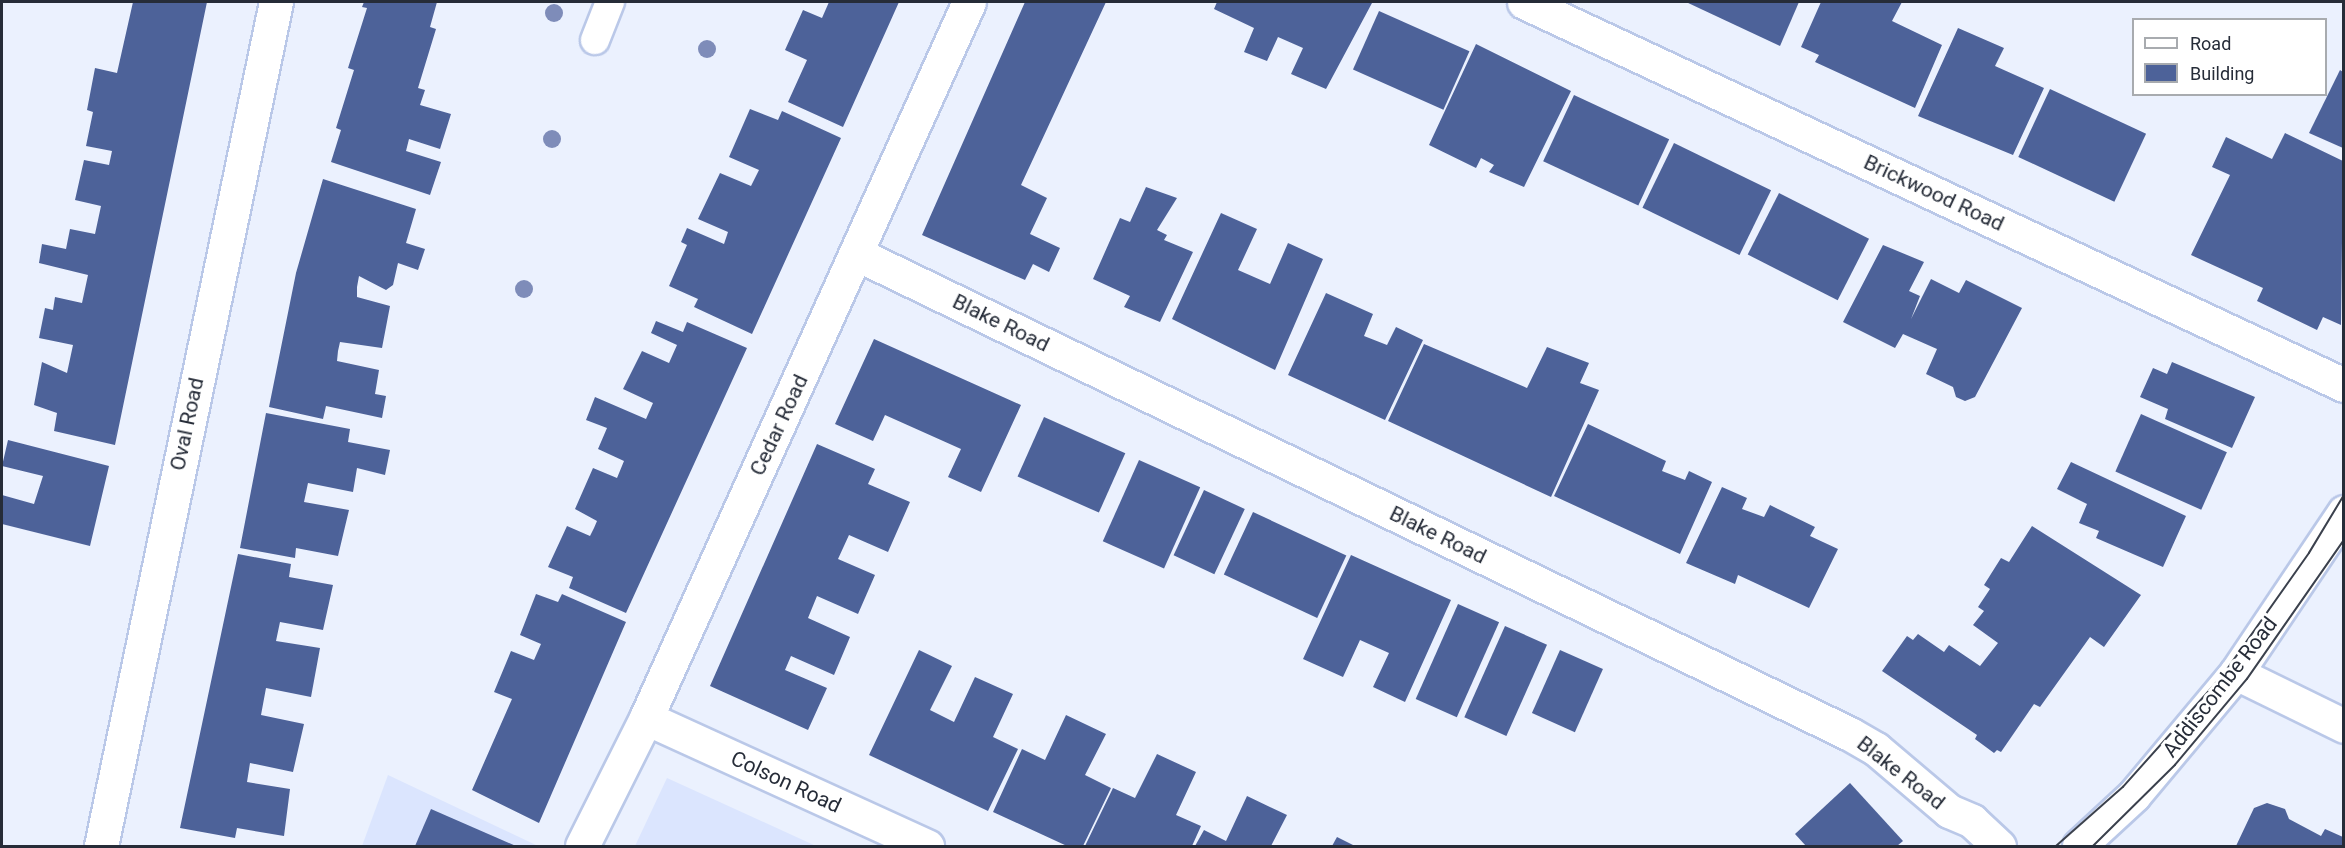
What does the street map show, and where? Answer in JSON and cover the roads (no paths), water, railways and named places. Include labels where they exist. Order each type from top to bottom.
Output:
[{"type":"street","name":"Oval Road","points":[[101,846],[276,2]]},
{"type":"street","name":"Cedar Road","points":[[582,846],[646,718],[969,2]]},
{"type":"street","name":"Brickwood Road","points":[[1524,2],[2343,385]]},
{"type":"street","name":"Blake Road","points":[[857,254],[1850,734],[1876,749],[1949,812],[1972,821],[1999,846]]},
{"type":"street","name":"Addiscombe Road","points":[[2079,846],[2134,795],[2236,673],[2343,512]]},
{"type":"street","points":[[2236,673],[2343,726]]},
{"type":"street","name":"Colson Road","points":[[646,718],[927,846]]},
{"type":"lane","points":[[595,40],[610,2]]},
{"type":"tram line","points":[[2056,846],[2123,787],[2223,675],[2309,553],[2344,495]]},
{"type":"tram line","points":[[2093,846],[2175,765],[2247,679],[2344,540]]}]
